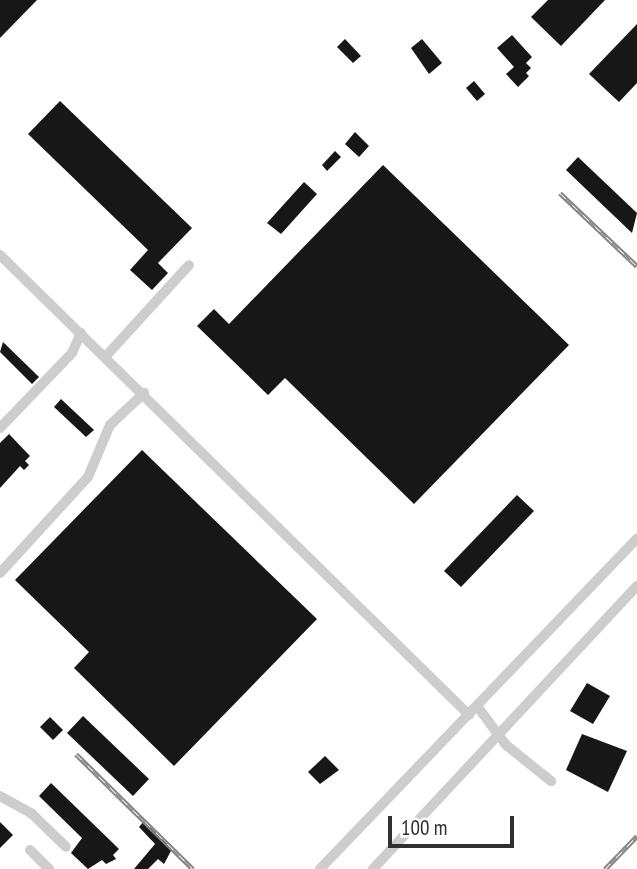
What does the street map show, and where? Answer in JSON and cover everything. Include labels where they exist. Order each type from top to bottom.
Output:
[{"type":"street","points":[[0,255],[144,393],[469,715]]},
{"type":"street","points":[[106,356],[189,265]]},
{"type":"street","points":[[0,428],[72,353],[81,333]]},
{"type":"street","points":[[0,573],[88,477],[110,425],[144,393]]},
{"type":"street","points":[[320,869],[637,539]]},
{"type":"street","points":[[373,869],[637,586]]},
{"type":"street","points":[[477,706],[498,735],[551,781]]},
{"type":"street","points":[[0,796],[32,814],[66,848]]},
{"type":"street","points":[[30,850],[49,869]]},
{"type":"building","points":[[0,0],[37,0],[0,38]]},
{"type":"building","points":[[548,0],[605,0],[561,46],[531,17]]},
{"type":"building","points":[[637,24],[637,83],[619,102],[589,74]]},
{"type":"building","points":[[512,35],[532,57],[526,63],[531,68],[526,73],[529,76],[518,87],[506,74],[514,67],[497,48]]},
{"type":"building","points":[[345,39],[361,56],[353,63],[337,47]]},
{"type":"building","points":[[422,39],[442,63],[429,74],[411,48]]},
{"type":"building","points":[[474,81],[485,94],[477,101],[466,88]]},
{"type":"building","points":[[60,101],[192,228],[158,263],[168,273],[152,290],[130,270],[148,250],[28,134]]},
{"type":"building","points":[[355,132],[369,146],[359,157],[345,144]]},
{"type":"building","points":[[335,151],[341,157],[327,171],[322,165]]},
{"type":"building","points":[[578,157],[637,213],[632,233],[566,170]]},
{"type":"building","points":[[383,165],[569,345],[414,504],[285,378],[268,395],[197,326],[214,309],[229,324]]},
{"type":"building","points":[[304,182],[317,194],[281,234],[267,223]]},
{"type":"building","points":[[3,342],[39,377],[32,384],[0,352]]},
{"type":"building","points":[[61,399],[94,430],[86,437],[54,407]]},
{"type":"building","points":[[9,434],[30,456],[25,461],[29,465],[24,470],[20,466],[0,488],[0,443]]},
{"type":"building","points":[[142,450],[317,619],[174,766],[74,668],[89,652],[15,580]]},
{"type":"building","points":[[517,495],[534,511],[461,587],[444,571]]},
{"type":"building","points":[[587,683],[610,696],[593,724],[570,711]]},
{"type":"building","points":[[83,716],[149,779],[133,796],[67,733]]},
{"type":"building","points":[[50,717],[63,730],[53,740],[40,727]]},
{"type":"building","points":[[582,734],[627,751],[608,792],[566,770]]},
{"type":"building","points":[[325,756],[339,770],[320,784],[308,772]]},
{"type":"building","points":[[51,783],[119,849],[113,855],[116,859],[106,864],[102,860],[88,869],[71,853],[82,838],[39,796]]},
{"type":"building","points":[[144,821],[172,849],[164,864],[158,859],[148,869],[134,869],[155,844],[139,827]]},
{"type":"building","points":[[0,822],[13,835],[0,848]]},
{"type":"railway","points":[[560,193],[637,266]]},
{"type":"railway","points":[[76,754],[193,869]]},
{"type":"railway","points":[[605,869],[637,836]]}]
